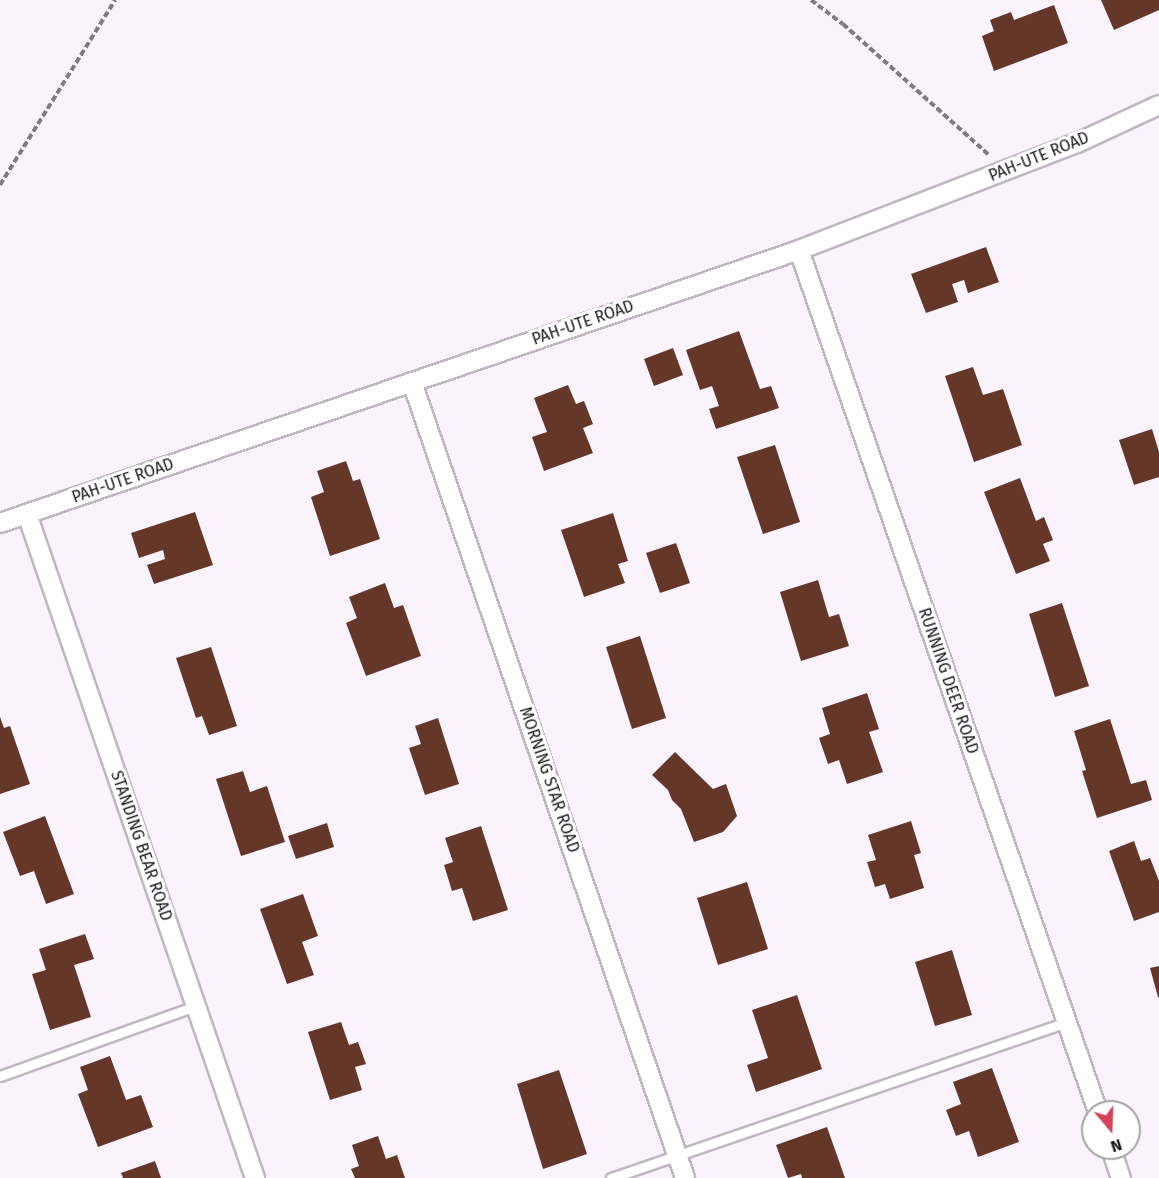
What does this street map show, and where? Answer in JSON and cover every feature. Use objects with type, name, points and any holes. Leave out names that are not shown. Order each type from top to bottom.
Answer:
[{"type":"street","name":"PAH-UTE ROAD","points":[[0,523],[799,250],[1077,142],[1159,105]]},
{"type":"street","name":"RUNNING DEER ROAD","points":[[799,250],[1094,1100]]},
{"type":"street","name":"MORNING STAR ROAD","points":[[412,382],[685,1178]]},
{"type":"street","name":"STANDING BEAR ROAD","points":[[27,514],[255,1178]]},
{"type":"street","points":[[1115,1160],[1121,1178]]},
{"type":"lane","points":[[0,1076],[196,1006]]},
{"type":"lane","points":[[611,1178],[1067,1022]]},
{"type":"path","points":[[0,185],[115,0]]},
{"type":"path","points":[[811,0],[843,24],[995,160]]},
{"type":"building","points":[[1101,0],[1159,0],[1159,10],[1114,30]]},
{"type":"building","points":[[1054,5],[1068,43],[994,71],[982,36],[994,31],[990,20],[1011,12],[1014,20]]},
{"type":"building","points":[[986,247],[999,282],[968,293],[964,280],[952,284],[958,302],[926,313],[911,274]]},
{"type":"building","points":[[739,331],[760,389],[771,386],[779,408],[716,429],[709,409],[719,406],[712,386],[700,390],[686,350]]},
{"type":"building","points":[[673,348],[683,375],[654,386],[644,359]]},
{"type":"building","points":[[973,367],[983,395],[1003,389],[1022,445],[974,462],[945,376]]},
{"type":"building","points":[[568,385],[576,404],[584,401],[593,424],[583,428],[593,453],[544,471],[532,437],[547,432],[534,398]]},
{"type":"building","points":[[1152,429],[1159,452],[1159,477],[1134,485],[1119,440]]},
{"type":"building","points":[[775,445],[800,522],[763,534],[737,457]]},
{"type":"building","points":[[346,461],[353,481],[360,479],[380,539],[330,556],[311,497],[324,492],[317,471]]},
{"type":"building","points":[[1020,478],[1036,521],[1044,517],[1053,540],[1043,544],[1050,561],[1016,574],[984,492]]},
{"type":"building","points":[[195,512],[213,565],[154,584],[147,565],[165,559],[163,550],[139,558],[131,533]]},
{"type":"building","points":[[613,513],[628,561],[618,564],[625,583],[584,597],[561,530]]},
{"type":"building","points":[[676,543],[690,583],[660,593],[646,553]]},
{"type":"building","points":[[818,580],[829,617],[839,614],[849,646],[801,661],[780,592]]},
{"type":"building","points":[[385,583],[394,608],[403,605],[421,656],[366,676],[346,623],[357,618],[349,597]]},
{"type":"building","points":[[1062,603],[1089,686],[1055,697],[1029,614]]},
{"type":"building","points":[[640,636],[666,718],[632,729],[606,647]]},
{"type":"building","points":[[211,647],[237,726],[209,735],[202,716],[196,718],[176,658]]},
{"type":"building","points":[[867,693],[879,729],[869,732],[883,772],[847,784],[839,760],[828,764],[819,738],[830,734],[822,708]]},
{"type":"building","points":[[0,717],[4,728],[10,726],[30,784],[0,794]]},
{"type":"building","points":[[438,718],[459,784],[425,795],[409,748],[421,744],[415,726]]},
{"type":"building","points":[[1110,719],[1131,784],[1146,780],[1152,800],[1097,818],[1082,771],[1086,770],[1074,731]]},
{"type":"building","points":[[675,752],[713,789],[726,784],[737,816],[723,832],[694,842],[681,809],[672,800],[668,790],[652,775]]},
{"type":"building","points":[[243,771],[250,792],[267,786],[285,842],[241,856],[216,779]]},
{"type":"building","points":[[45,816],[74,894],[46,904],[34,871],[20,876],[3,832]]},
{"type":"building","points":[[911,821],[921,853],[914,855],[924,888],[890,899],[885,884],[875,887],[867,862],[876,860],[868,835]]},
{"type":"building","points":[[327,823],[334,847],[296,859],[288,836]]},
{"type":"building","points":[[481,826],[508,910],[473,921],[462,888],[452,891],[444,865],[453,862],[445,838]]},
{"type":"building","points":[[1134,841],[1141,861],[1150,858],[1159,881],[1159,912],[1134,921],[1109,851]]},
{"type":"building","points":[[747,882],[768,949],[718,965],[697,898]]},
{"type":"building","points":[[303,894],[318,936],[302,942],[314,975],[287,984],[260,909]]},
{"type":"building","points":[[85,934],[94,959],[74,965],[91,1017],[50,1030],[32,974],[46,970],[39,949]]},
{"type":"building","points":[[952,950],[972,1015],[935,1026],[915,962]]},
{"type":"building","points":[[1159,966],[1159,997],[1158,997],[1150,968]]},
{"type":"building","points":[[797,995],[822,1069],[756,1092],[747,1065],[768,1058],[752,1010]]},
{"type":"building","points":[[341,1022],[349,1045],[358,1042],[366,1064],[355,1067],[362,1090],[330,1100],[308,1032]]},
{"type":"building","points":[[110,1056],[126,1100],[141,1095],[153,1127],[98,1147],[78,1094],[88,1090],[80,1067]]},
{"type":"building","points":[[992,1068],[1019,1142],[978,1157],[969,1131],[956,1136],[946,1110],[961,1104],[953,1082]]},
{"type":"building","points":[[559,1070],[587,1154],[543,1169],[517,1084]]},
{"type":"building","points":[[827,1127],[845,1178],[802,1178],[801,1174],[788,1178],[776,1145]]},
{"type":"building","points":[[378,1136],[386,1159],[397,1155],[405,1178],[355,1178],[351,1169],[359,1166],[352,1145]]},
{"type":"building","points":[[155,1161],[161,1178],[123,1178],[121,1173]]}]
